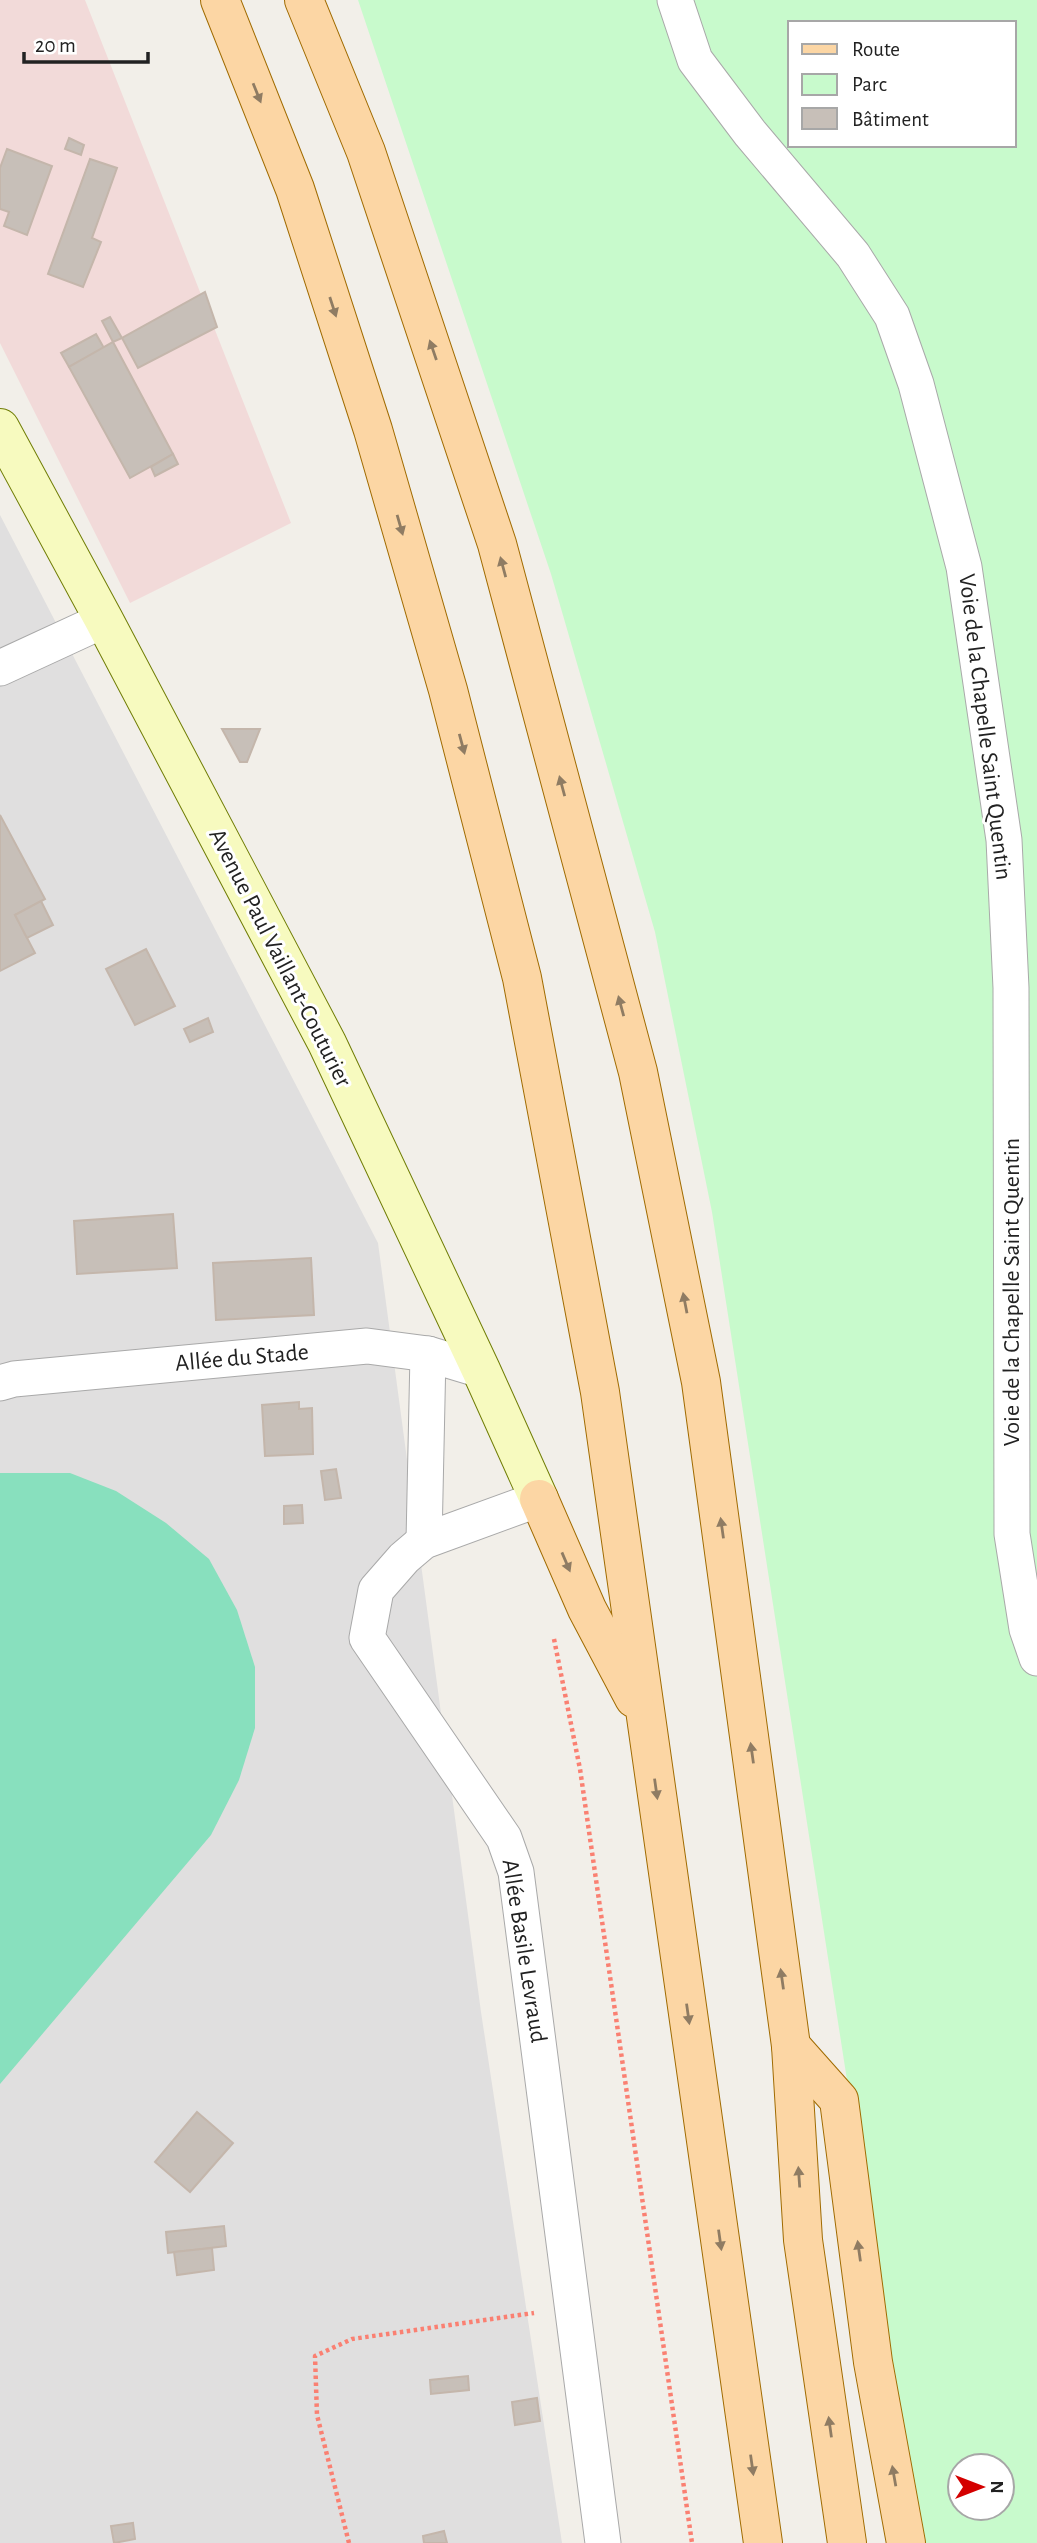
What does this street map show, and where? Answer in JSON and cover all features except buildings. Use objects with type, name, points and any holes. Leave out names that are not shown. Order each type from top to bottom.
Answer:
[{"type":"main road","points":[[304,0],[366,152],[497,544],[638,1072],[701,1382],[791,2046],[803,2240],[847,2543]]},
{"type":"main road","points":[[221,2],[295,189],[373,430],[448,690],[522,978],[600,1392],[763,2543]]},
{"type":"main road","points":[[539,1499],[586,1609],[646,1721]]},
{"type":"main road","points":[[791,2046],[839,2100],[873,2362],[906,2543]]},
{"type":"street","name":"Voie de la Chapelle Saint Quentin","points":[[675,0],[695,60],[750,133],[853,255],[892,316],[916,384],[964,567],[1004,840],[1011,988],[1012,1534],[1027,1629],[1037,1658]]},
{"type":"street","name":"Avenue Paul Vaillant-Couturier","points":[[0,428],[327,1043],[539,1499]]},
{"type":"street","points":[[0,668],[104,620]]},
{"type":"street","name":"Allée du Stade","points":[[0,1383],[14,1379],[367,1346],[428,1354],[481,1370]]},
{"type":"street","points":[[424,1541],[428,1354]]},
{"type":"street","name":"Allée Basile Levraud","points":[[539,1499],[424,1541],[404,1558],[376,1590],[368,1637],[504,1838],[516,1872],[603,2543]]},
{"type":"path","points":[[554,1636],[580,1769],[692,2543]]},
{"type":"path","points":[[349,2543],[317,2415],[315,2356],[352,2339],[573,2308]]},
{"type":"shaded area","points":[[0,0],[85,0],[291,523],[130,603],[0,343]]},
{"type":"shaded area","points":[[0,515],[378,1243],[481,2012],[562,2543],[0,2543]]},
{"type":"green space","points":[[358,0],[1037,0],[1037,2543],[919,2543],[712,1212],[655,932],[551,574]]},
{"type":"green space","points":[[0,1473],[70,1473],[116,1491],[166,1523],[209,1559],[237,1610],[255,1667],[255,1728],[239,1780],[211,1835],[0,2084]]}]
